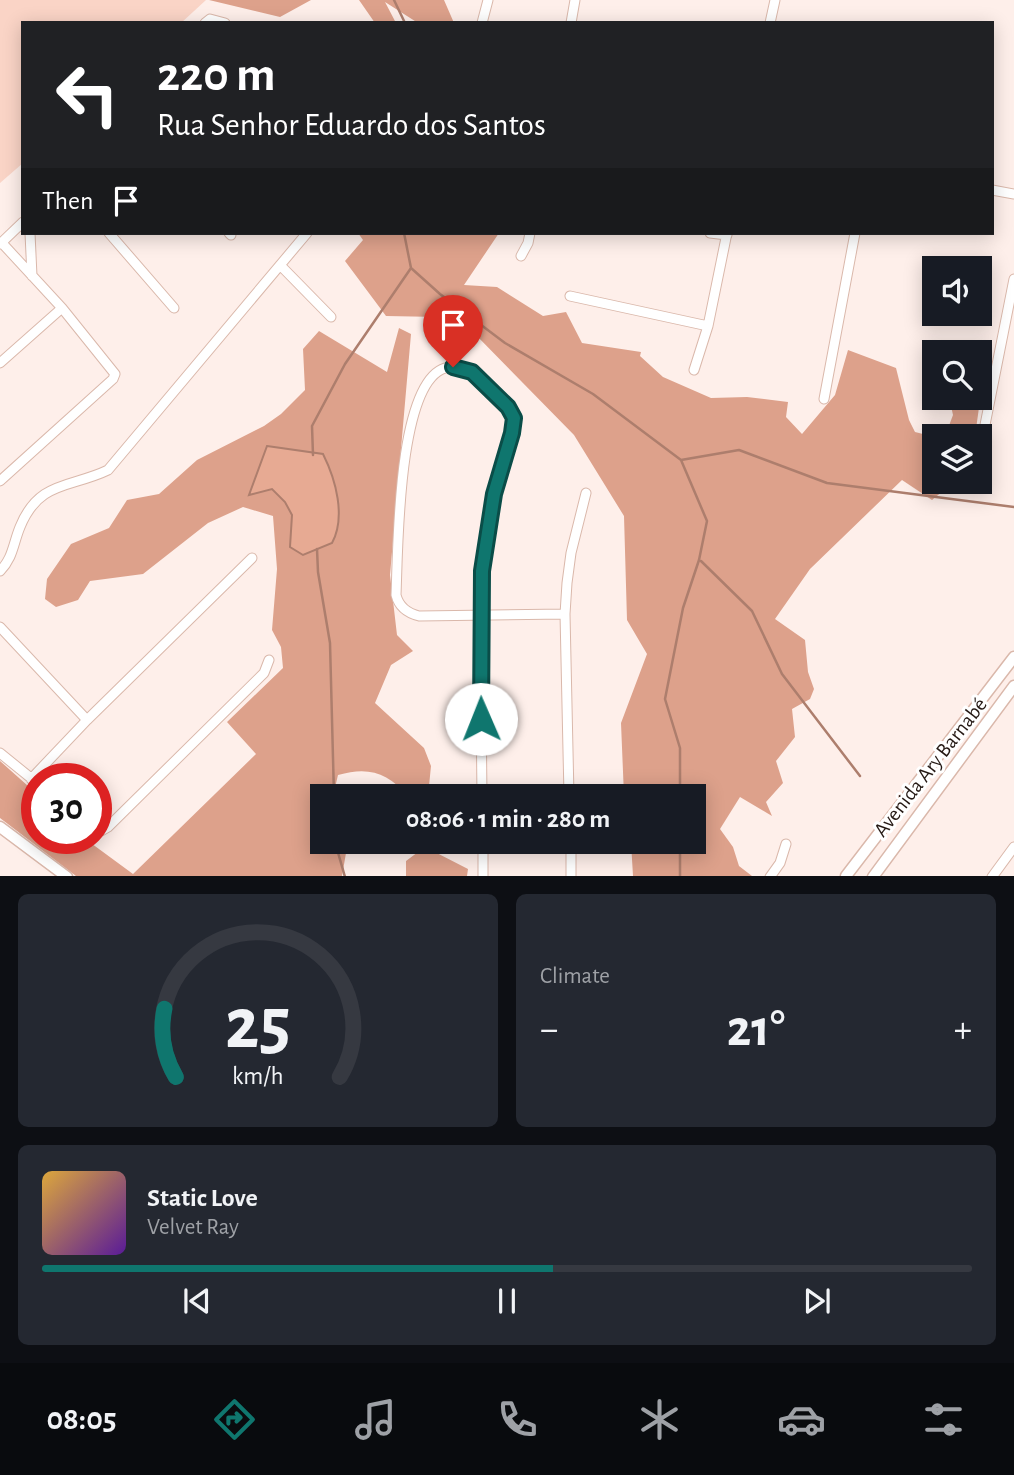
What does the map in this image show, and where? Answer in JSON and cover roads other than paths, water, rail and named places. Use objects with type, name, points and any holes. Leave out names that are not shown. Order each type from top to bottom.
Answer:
[{"type":"street","points":[[483,21],[488,0]]},
{"type":"street","points":[[570,21],[575,0]]},
{"type":"street","points":[[770,21],[775,0]]},
{"type":"street","points":[[994,190],[1014,194]]},
{"type":"street","points":[[0,481],[113,379],[115,373],[62,308],[1,243],[21,224]]},
{"type":"street","points":[[30,235],[32,276]]},
{"type":"street","points":[[111,235],[174,308]]},
{"type":"street","points":[[0,571],[9,561],[20,528],[35,503],[64,484],[95,477],[108,470],[305,235]]},
{"type":"street","points":[[521,256],[530,235]]},
{"type":"street","points":[[694,370],[708,326],[727,235]]},
{"type":"street","points":[[824,399],[855,235]]},
{"type":"street","points":[[280,265],[331,317]]},
{"type":"street","points":[[985,424],[1014,279]]},
{"type":"street","points":[[569,296],[708,326]]},
{"type":"street","points":[[0,363],[62,308]]},
{"type":"street","points":[[482,784],[480,617],[485,546],[494,494],[514,418],[508,407],[472,372],[453,367],[438,371],[428,381],[416,409],[402,479],[396,595],[402,608],[419,616],[480,617],[565,614]]},
{"type":"street","points":[[569,784],[565,614],[571,553],[586,493]]},
{"type":"street","points":[[50,763],[87,720],[252,558]]},
{"type":"street","points":[[0,626],[87,720]]},
{"type":"street","name":"Avenida Ary Barnabé","points":[[846,876],[1014,657]]},
{"type":"street","points":[[112,822],[264,673],[269,660]]},
{"type":"street","name":"Avenida Ary Barnabé","points":[[874,876],[1014,686]]},
{"type":"street","points":[[0,753],[21,770]]},
{"type":"street","points":[[0,827],[66,876]]},
{"type":"street","points":[[771,876],[780,863],[786,844]]},
{"type":"street","points":[[993,876],[1014,847]]},
{"type":"street","points":[[483,854],[483,876]]},
{"type":"street","points":[[570,854],[571,876]]},
{"type":"waterway","points":[[394,0],[404,21]]},
{"type":"waterway","points":[[313,455],[312,426],[345,364],[411,268],[404,235]]},
{"type":"waterway","points":[[411,268],[440,294],[505,343],[593,394],[681,460],[707,521],[699,560],[683,608],[665,699],[680,748],[680,784]]},
{"type":"waterway","points":[[681,460],[739,450],[827,483],[1014,507]]},
{"type":"waterway","points":[[317,549],[318,572],[330,643],[334,784]]},
{"type":"waterway","points":[[701,561],[752,611],[782,674],[860,776]]},
{"type":"waterway","points":[[338,854],[345,876]]},
{"type":"waterway","points":[[680,854],[680,876]]}]
